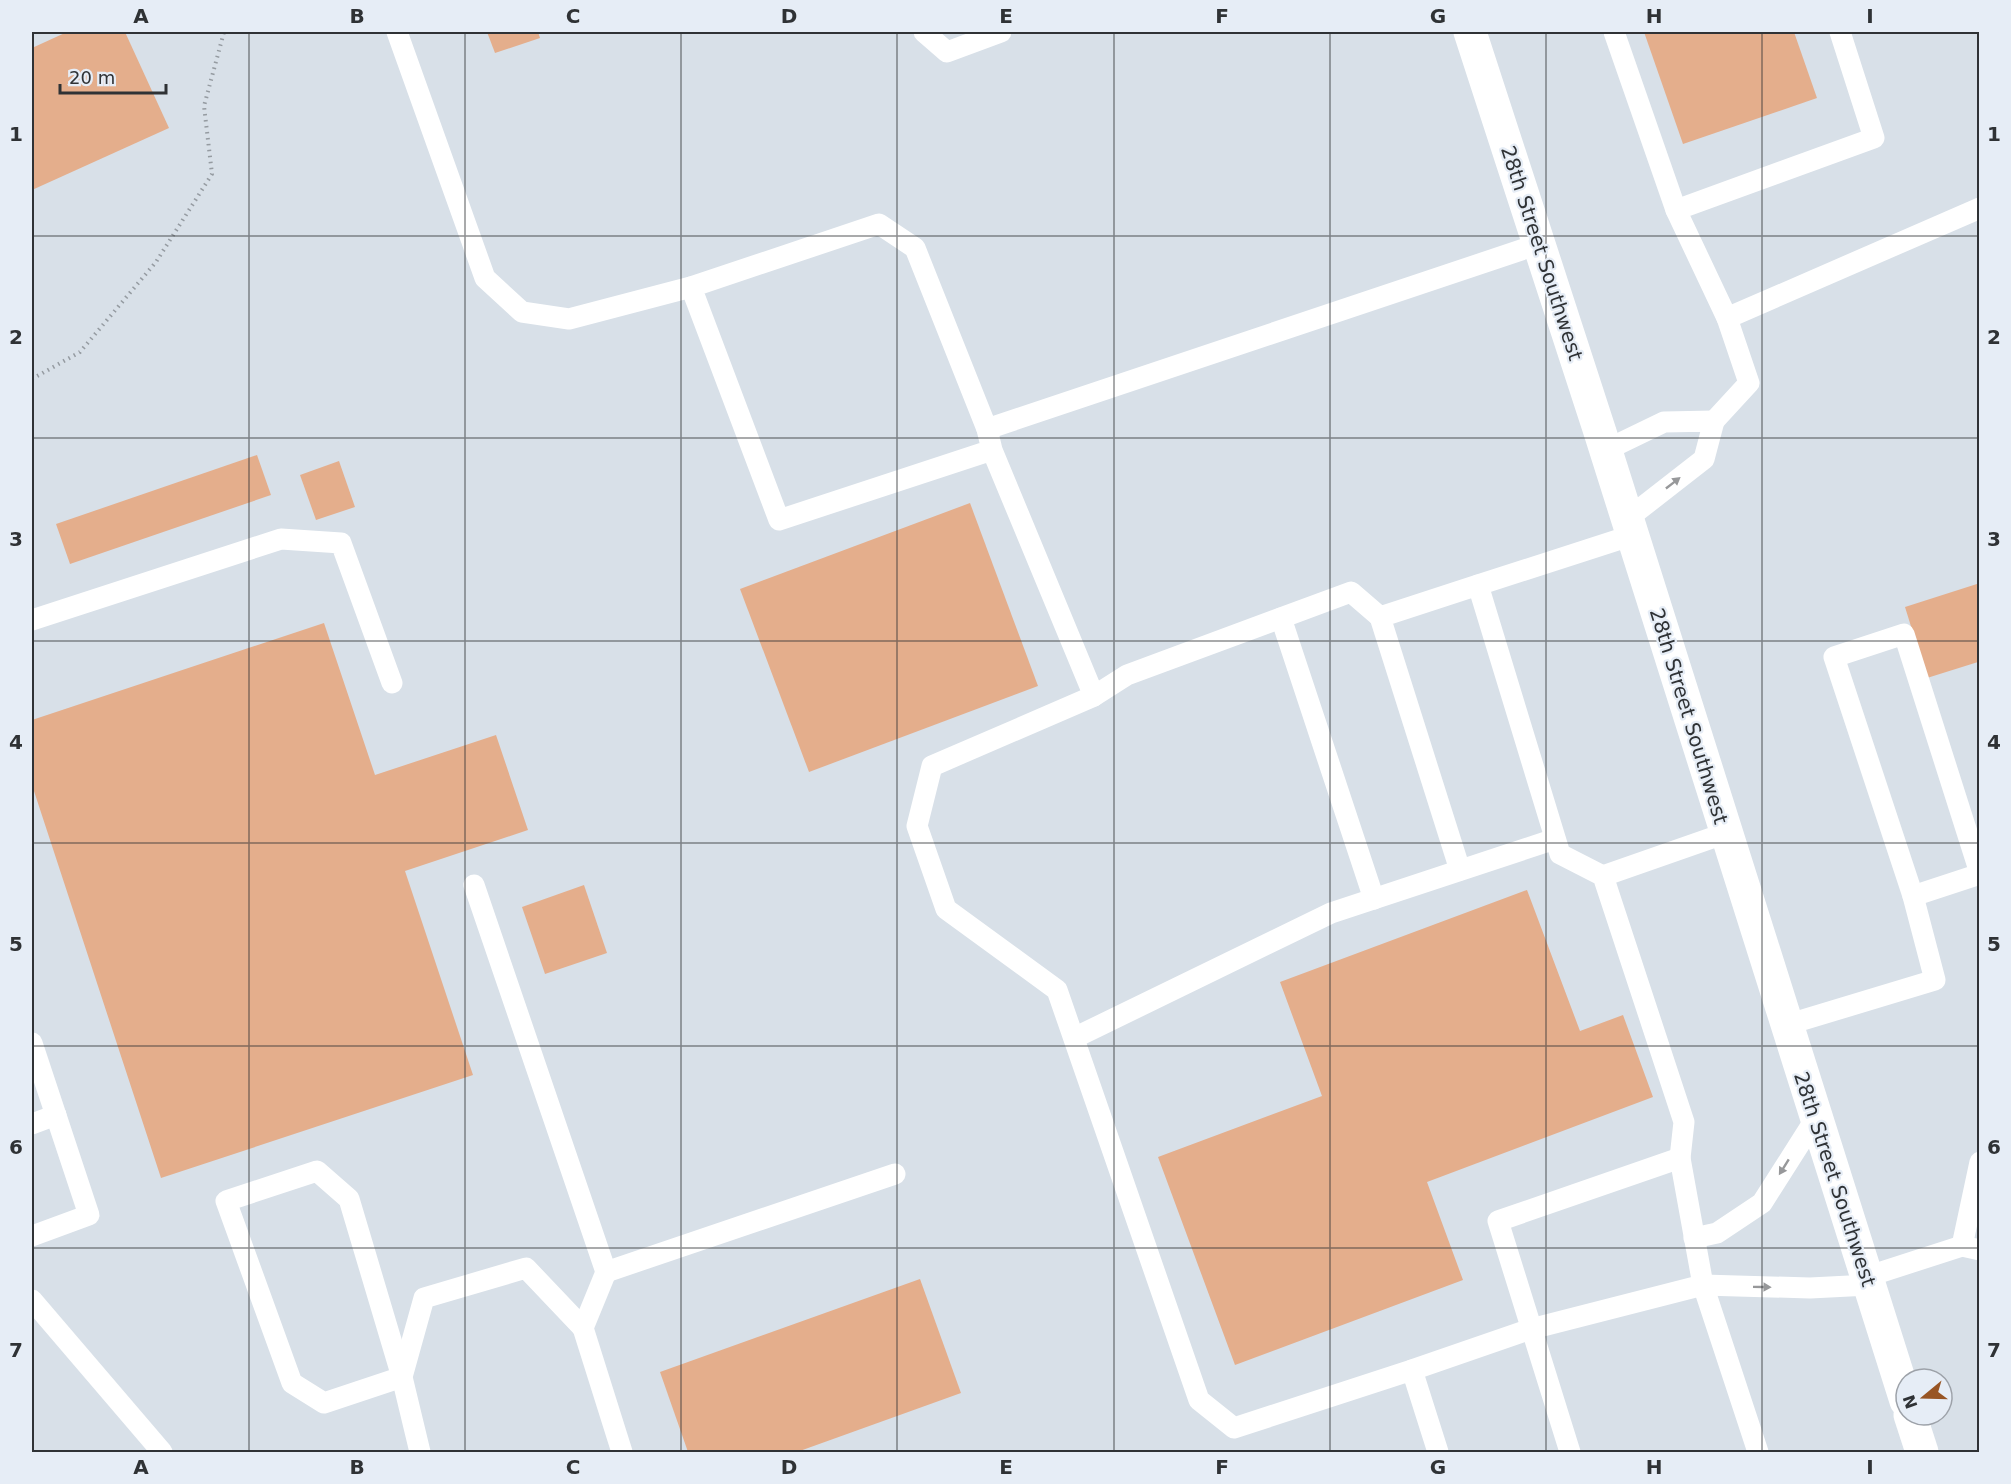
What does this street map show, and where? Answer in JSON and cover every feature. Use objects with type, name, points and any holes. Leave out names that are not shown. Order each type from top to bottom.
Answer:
[{"type":"main road","name":"28th Street Southwest","points":[[1470,32],[1630,527],[1895,1367]]},
{"type":"main road","points":[[1914,1427],[1922,1452]]},
{"type":"lane","points":[[397,32],[485,278],[522,312],[569,319],[691,287],[879,224],[915,248],[987,429],[992,450],[1094,696]]},
{"type":"lane","points":[[924,32],[946,52],[1001,32]]},
{"type":"lane","points":[[1380,617],[1478,585],[1630,527],[1704,459],[1714,421],[1749,383],[1727,318],[1676,210],[1614,32]]},
{"type":"lane","points":[[1676,210],[1874,138],[1840,32]]},
{"type":"lane","points":[[1727,318],[1980,208]]},
{"type":"lane","points":[[987,429],[1539,244]]},
{"type":"lane","points":[[691,287],[779,520],[992,450]]},
{"type":"lane","points":[[1604,451],[1664,422],[1714,421]]},
{"type":"lane","points":[[32,620],[281,539],[341,543],[392,682]]},
{"type":"lane","points":[[1478,585],[1560,854],[1603,876],[1684,1122],[1680,1158],[1703,1285],[1758,1452]]},
{"type":"lane","points":[[1460,870],[1380,617],[1351,592],[1127,675],[1094,696],[932,766],[918,826],[946,909],[1057,990],[1121,1182],[1199,1400],[1234,1428],[1532,1329],[1703,1285],[1810,1288],[1868,1281],[1971,1248],[1980,1162]]},
{"type":"lane","points":[[1281,618],[1374,899]]},
{"type":"lane","points":[[1786,1025],[1935,980],[1913,896],[1834,657],[1904,634],[1980,873],[1913,896]]},
{"type":"lane","points":[[1603,876],[1726,833]]},
{"type":"lane","points":[[1074,1038],[1331,913],[1555,839]]},
{"type":"lane","points":[[474,885],[606,1272],[582,1328]]},
{"type":"lane","points":[[32,1043],[89,1215],[32,1236]]},
{"type":"lane","points":[[32,1124],[56,1115]]},
{"type":"lane","points":[[1694,1238],[1717,1233],[1762,1203],[1816,1118]]},
{"type":"lane","points":[[1570,1452],[1498,1221],[1680,1158]]},
{"type":"lane","points":[[402,1377],[324,1403],[292,1383],[226,1201],[317,1171],[349,1199],[402,1377],[420,1452]]},
{"type":"lane","points":[[606,1272],[895,1174]]},
{"type":"lane","points":[[402,1377],[424,1298],[526,1268],[582,1328],[622,1452]]},
{"type":"lane","points":[[32,1300],[162,1452]]},
{"type":"lane","points":[[1412,1370],[1438,1452]]},
{"type":"path","points":[[32,379],[80,352],[156,262],[212,174],[204,106],[224,32]]},
{"type":"building","points":[[67,32],[125,32],[169,128],[32,190],[32,48]]},
{"type":"building","points":[[487,32],[538,32],[540,38],[495,53]]},
{"type":"building","points":[[1644,32],[1794,32],[1817,98],[1683,144]]},
{"type":"building","points":[[257,455],[271,495],[70,564],[56,524]]},
{"type":"building","points":[[339,461],[355,507],[316,520],[300,475]]},
{"type":"building","points":[[970,503],[1038,686],[809,772],[740,589]]},
{"type":"building","points":[[1980,583],[1980,666],[1978,662],[1927,678],[1905,607]]},
{"type":"building","points":[[324,623],[375,775],[496,735],[528,830],[405,871],[473,1075],[161,1178],[32,785],[32,720]]},
{"type":"building","points":[[584,885],[607,953],[545,974],[522,907]]},
{"type":"building","points":[[1527,890],[1580,1031],[1623,1015],[1653,1097],[1427,1182],[1463,1280],[1235,1365],[1158,1157],[1322,1096],[1280,982]]},
{"type":"building","points":[[920,1279],[961,1393],[797,1452],[688,1452],[660,1372]]}]
